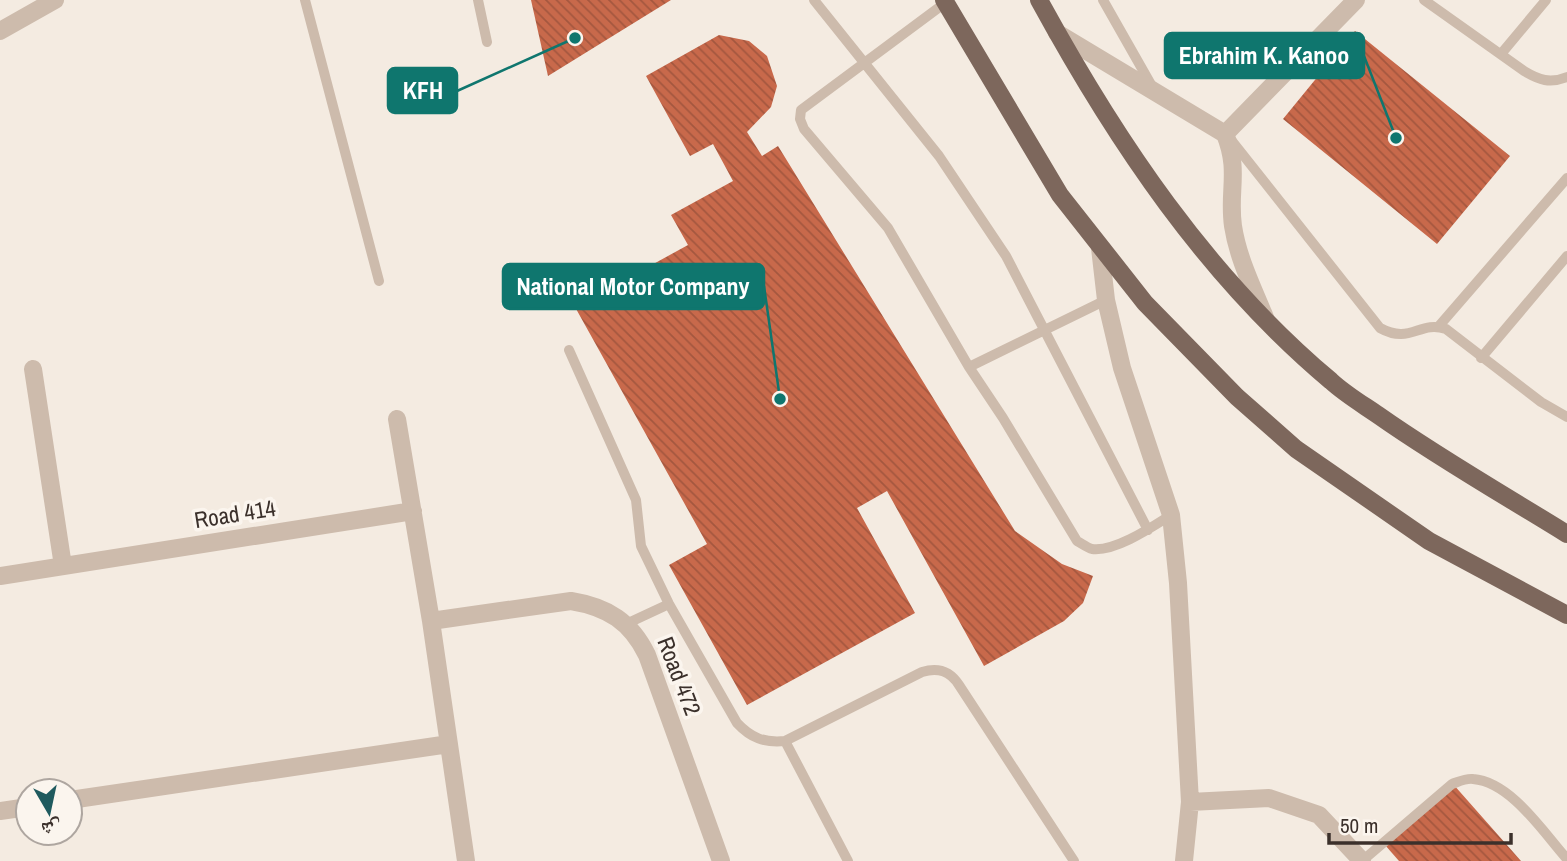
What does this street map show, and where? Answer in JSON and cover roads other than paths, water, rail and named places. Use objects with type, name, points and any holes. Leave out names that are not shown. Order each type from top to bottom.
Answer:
[{"type":"main road","points":[[1039,0],[1104,114],[1164,201],[1269,327],[1333,383],[1394,426],[1567,534]]},
{"type":"main road","points":[[944,1],[1060,195],[1145,303],[1237,397],[1296,449],[1429,541],[1567,615]]},
{"type":"street","points":[[0,31],[55,0]]},
{"type":"street","points":[[1225,134],[1356,0]]},
{"type":"street","points":[[1057,33],[1225,134],[1233,157],[1233,224],[1237,244],[1269,327]]},
{"type":"street","points":[[1100,248],[1106,300],[1122,368],[1171,515],[1178,583],[1190,802],[1184,861]]},
{"type":"street","points":[[33,369],[64,566]]},
{"type":"street","points":[[397,419],[431,621],[466,861]]},
{"type":"street","name":"Road 414","points":[[0,576],[413,511]]},
{"type":"street","name":"Road 472","points":[[431,621],[571,601],[592,604],[610,612],[626,624],[639,638],[647,655],[721,861]]},
{"type":"street","points":[[84,798],[449,744]]},
{"type":"street","points":[[1190,802],[1269,798],[1319,815],[1362,861]]},
{"type":"lane","points":[[305,0],[379,281]]},
{"type":"lane","points":[[478,0],[487,42]]},
{"type":"lane","points":[[814,0],[939,156],[1006,256],[1148,530]]},
{"type":"lane","points":[[1103,0],[1155,91]]},
{"type":"lane","points":[[1424,0],[1541,80],[1556,81],[1567,78]]},
{"type":"lane","points":[[1501,54],[1546,0]]},
{"type":"lane","points":[[944,1],[801,110],[800,119],[804,129],[888,228],[969,367],[1077,541],[1092,549],[1114,545],[1148,530],[1171,515]]},
{"type":"lane","points":[[1225,134],[1380,328],[1399,335],[1429,327],[1453,332],[1481,358],[1541,402],[1567,417]]},
{"type":"lane","points":[[1439,327],[1567,178]]},
{"type":"lane","points":[[1481,358],[1567,256]]},
{"type":"lane","points":[[969,367],[1106,300]]},
{"type":"lane","points":[[569,350],[636,500],[641,546],[669,604],[737,723],[746,733],[771,743],[785,741],[922,672],[930,669],[947,672],[959,685],[1074,861]]},
{"type":"lane","points":[[626,624],[669,604]]},
{"type":"lane","points":[[785,741],[848,861]]},
{"type":"lane","points":[[1362,861],[1452,784],[1470,778],[1489,782],[1506,791],[1567,859]]},
{"type":"place","name":"KFH","points":[[575,38]]},
{"type":"place","name":"Ebrahim K. Kanoo","points":[[1396,138]]},
{"type":"place","name":"National Motor Company","points":[[780,399]]}]
